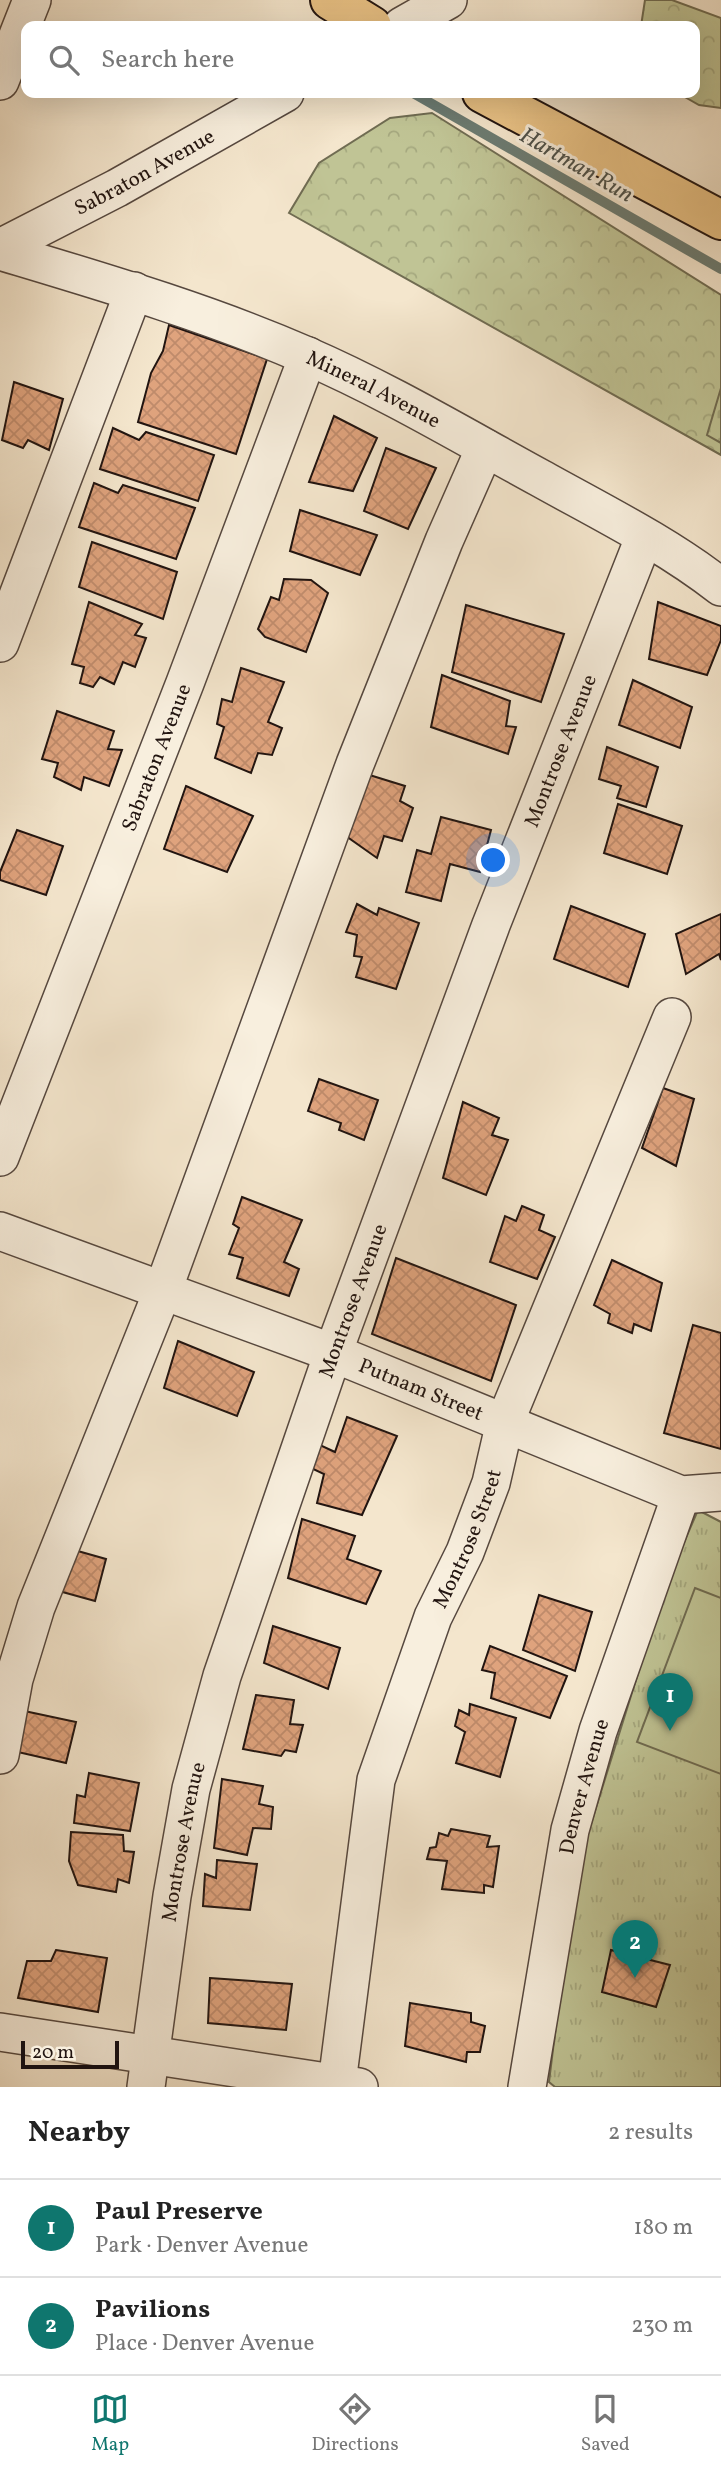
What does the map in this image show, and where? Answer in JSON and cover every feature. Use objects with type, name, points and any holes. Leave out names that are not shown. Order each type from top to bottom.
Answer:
[{"type":"main road","points":[[330,0],[364,21]]},
{"type":"main road","points":[[491,98],[721,220]]},
{"type":"street","points":[[24,21],[32,0]]},
{"type":"street","points":[[411,21],[448,0]]},
{"type":"street","points":[[0,81],[21,28]]},
{"type":"street","name":"Sabraton Avenue","points":[[0,250],[117,188],[276,98]]},
{"type":"street","name":"Mineral Avenue","points":[[0,250],[229,323],[363,382],[694,566],[721,587]]},
{"type":"street","points":[[0,643],[134,291]]},
{"type":"street","name":"Sabraton Avenue","points":[[0,1157],[190,670],[307,356]]},
{"type":"street","points":[[0,1755],[14,1679],[36,1607],[163,1290],[355,764],[444,541],[485,448]]},
{"type":"street","name":"Montrose Avenue","points":[[149,2071],[172,1896],[191,1789],[222,1676],[333,1353],[491,925],[644,538]]},
{"type":"street","name":"Montrose Street","points":[[348,2085],[376,1780],[433,1617],[465,1552],[491,1483],[505,1422],[672,1017]]},
{"type":"street","name":"Putnam Street","points":[[0,1231],[333,1353],[681,1494]]},
{"type":"street","points":[[681,1494],[721,1492]]},
{"type":"street","name":"Denver Avenue","points":[[527,2087],[570,1830],[598,1731],[681,1494]]},
{"type":"street","points":[[0,2032],[149,2071],[348,2085]]},
{"type":"green space","points":[[645,0],[672,0],[721,18],[721,108],[699,105],[687,98],[700,98],[700,21],[642,21]]},
{"type":"green space","points":[[432,113],[721,295],[721,455],[289,213],[319,163],[390,118]]},
{"type":"green space","points":[[721,388],[721,443],[707,435]]},
{"type":"green space","points":[[698,1510],[721,1522],[721,2087],[555,2087],[549,2082],[574,1878],[666,1584]]},
{"type":"green space","points":[[695,1588],[721,1598],[721,1774],[637,1742]]},
{"type":"building","points":[[169,325],[267,359],[236,454],[138,422],[151,373],[163,351]]},
{"type":"building","points":[[14,382],[63,399],[49,450],[28,440],[23,448],[2,440]]},
{"type":"building","points":[[334,416],[377,438],[353,491],[309,482]]},
{"type":"building","points":[[113,428],[139,440],[146,432],[214,455],[198,501],[100,469]]},
{"type":"building","points":[[386,448],[436,468],[408,529],[364,511]]},
{"type":"building","points":[[94,483],[118,493],[123,485],[195,508],[176,559],[79,527]]},
{"type":"building","points":[[300,510],[377,535],[360,575],[290,551]]},
{"type":"building","points":[[92,542],[177,572],[163,619],[79,587]]},
{"type":"building","points":[[284,579],[311,580],[328,593],[306,652],[265,637],[258,629],[271,597],[279,600]]},
{"type":"building","points":[[89,602],[142,624],[135,635],[146,638],[135,667],[123,662],[114,684],[100,677],[93,687],[80,683],[84,667],[72,664]]},
{"type":"building","points":[[658,602],[721,626],[721,640],[707,675],[649,659]]},
{"type":"building","points":[[466,605],[564,634],[541,702],[452,672]]},
{"type":"building","points":[[241,668],[284,682],[268,722],[282,728],[272,755],[258,753],[251,773],[215,758],[224,727],[217,724],[222,699],[232,702]]},
{"type":"building","points":[[442,675],[510,701],[506,726],[516,727],[508,754],[431,727]]},
{"type":"building","points":[[633,680],[692,707],[680,748],[619,725]]},
{"type":"building","points":[[57,711],[114,731],[108,749],[122,750],[109,786],[84,777],[81,790],[54,777],[58,763],[42,759]]},
{"type":"building","points":[[607,747],[658,767],[646,807],[617,798],[621,786],[599,779]]},
{"type":"building","points":[[363,773],[405,786],[400,801],[413,808],[402,841],[384,836],[377,858],[346,836]]},
{"type":"building","points":[[186,786],[253,816],[227,872],[164,849]]},
{"type":"building","points":[[618,804],[682,826],[667,874],[604,853]]},
{"type":"building","points":[[441,817],[491,830],[480,872],[450,864],[441,901],[406,892],[417,850],[431,854]]},
{"type":"building","points":[[17,830],[63,846],[46,895],[0,880],[0,872]]},
{"type":"building","points":[[357,904],[377,915],[379,908],[419,923],[396,989],[356,977],[362,957],[354,956],[357,935],[346,932]]},
{"type":"building","points":[[571,906],[645,934],[628,987],[554,959]]},
{"type":"building","points":[[721,914],[721,960],[719,954],[686,974],[676,934]]},
{"type":"building","points":[[319,1079],[378,1100],[364,1140],[339,1130],[341,1123],[308,1111]]},
{"type":"building","points":[[663,1088],[694,1099],[676,1166],[642,1148]]},
{"type":"building","points":[[463,1102],[499,1118],[492,1135],[508,1140],[486,1195],[443,1178]]},
{"type":"building","points":[[242,1197],[302,1220],[284,1262],[299,1269],[289,1296],[237,1278],[243,1258],[229,1254],[239,1228],[233,1224]]},
{"type":"building","points":[[522,1206],[544,1215],[539,1230],[555,1237],[537,1279],[490,1262],[505,1216],[516,1221]]},
{"type":"building","points":[[396,1258],[516,1305],[491,1381],[372,1334]]},
{"type":"building","points":[[612,1260],[662,1283],[651,1331],[634,1324],[632,1333],[608,1323],[610,1314],[594,1305]]},
{"type":"building","points":[[693,1325],[721,1333],[721,1449],[664,1433]]},
{"type":"building","points":[[178,1341],[254,1372],[237,1416],[164,1388]]},
{"type":"building","points":[[347,1417],[397,1436],[362,1515],[317,1503],[324,1474],[311,1468],[320,1445],[335,1452]]},
{"type":"building","points":[[302,1519],[355,1536],[347,1559],[381,1571],[366,1604],[288,1578]]},
{"type":"building","points":[[60,1546],[106,1559],[95,1601],[48,1588]]},
{"type":"building","points":[[539,1595],[592,1612],[575,1671],[523,1650]]},
{"type":"building","points":[[273,1626],[340,1648],[328,1689],[264,1663]]},
{"type":"building","points":[[490,1646],[567,1676],[550,1718],[491,1698],[495,1673],[482,1670]]},
{"type":"building","points":[[256,1695],[294,1700],[290,1724],[303,1725],[296,1752],[285,1750],[281,1756],[243,1749]]},
{"type":"building","points":[[470,1704],[516,1718],[500,1777],[456,1763],[465,1732],[455,1726],[459,1710],[469,1715]]},
{"type":"building","points":[[15,1709],[76,1722],[66,1763],[9,1750]]},
{"type":"building","points":[[89,1773],[139,1783],[130,1831],[74,1823],[77,1795],[85,1797]]},
{"type":"building","points":[[222,1779],[263,1786],[259,1804],[273,1807],[271,1829],[253,1828],[247,1855],[214,1848]]},
{"type":"building","points":[[451,1829],[490,1836],[487,1847],[499,1846],[493,1887],[484,1885],[484,1893],[442,1889],[447,1861],[427,1859],[430,1848],[436,1847],[439,1833],[448,1836]]},
{"type":"building","points":[[71,1832],[123,1835],[124,1851],[134,1852],[129,1883],[118,1879],[116,1892],[78,1885],[69,1861]]},
{"type":"building","points":[[217,1860],[257,1864],[250,1910],[203,1906],[205,1874],[216,1878]]},
{"type":"building","points":[[56,1950],[107,1958],[98,2012],[18,1998],[27,1961],[51,1961]]},
{"type":"building","points":[[611,1950],[670,1965],[656,2007],[602,1992]]},
{"type":"building","points":[[210,1978],[292,1984],[286,2030],[208,2023]]},
{"type":"building","points":[[410,2003],[471,2013],[471,2022],[485,2026],[480,2052],[467,2052],[466,2062],[405,2046]]},
{"type":"waterway","name":"Hartman Run","points":[[422,98],[721,269]]},
{"type":"place","name":"Paul Preserve","points":[[670,1731]]},
{"type":"place","name":"Pavilions","points":[[635,1978]]}]
